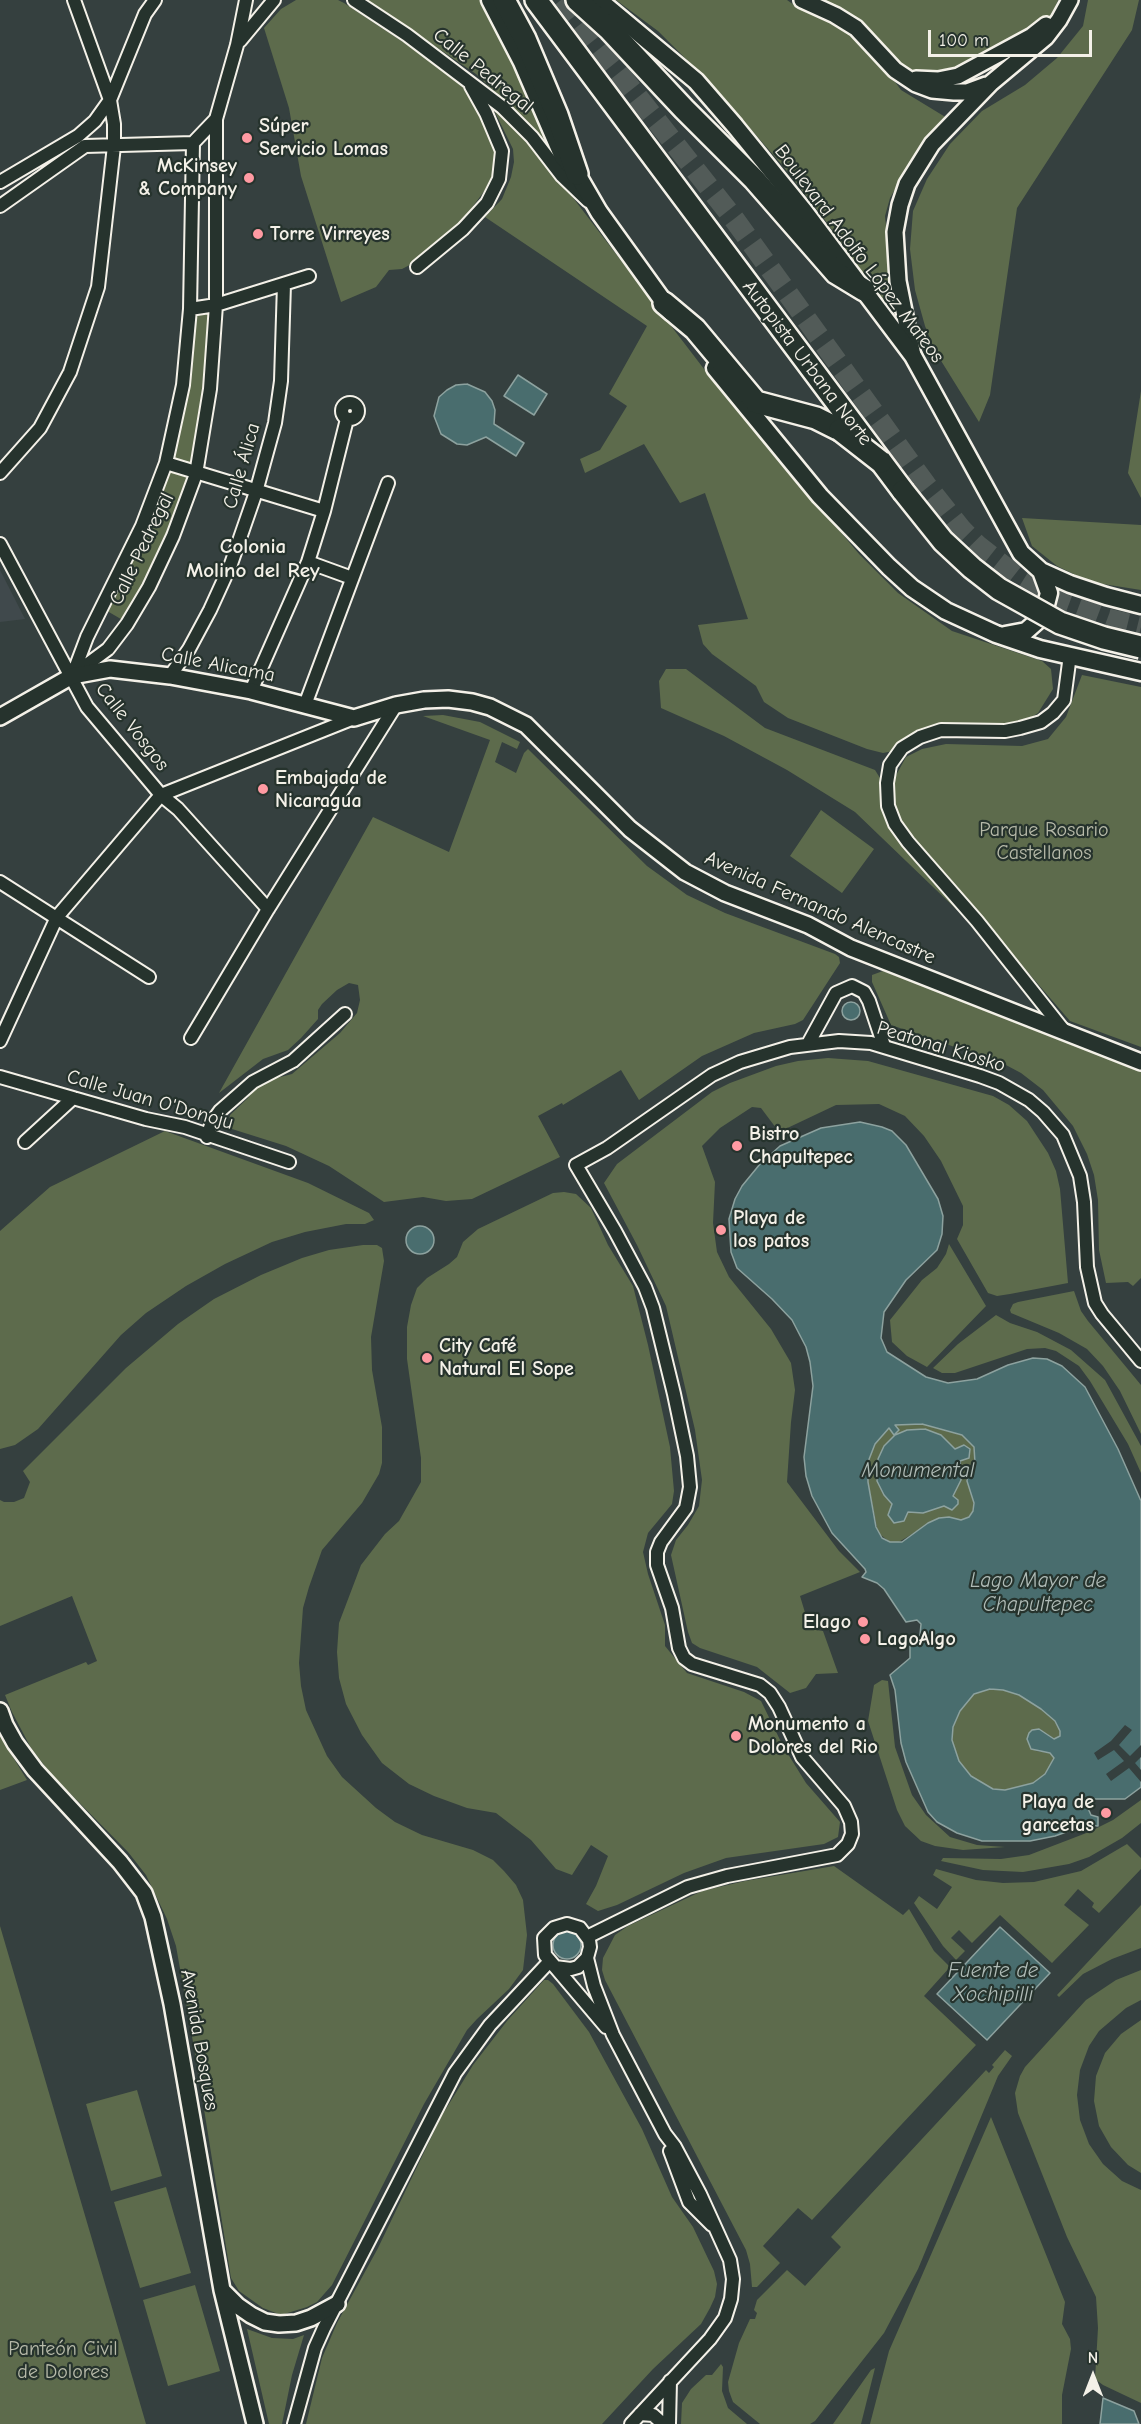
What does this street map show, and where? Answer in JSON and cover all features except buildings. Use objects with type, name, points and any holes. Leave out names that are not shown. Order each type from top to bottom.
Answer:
[{"type":"highway","points":[[504,0],[525,39],[553,106],[577,174]]},
{"type":"highway","name":"Autopista Urbana Norte","points":[[536,0],[881,462],[943,541],[999,589],[1060,623],[1135,649]]},
{"type":"highway","name":"Autopista Urbana Norte","points":[[553,0],[950,529],[985,562],[1035,596],[1081,618],[1141,634]]},
{"type":"highway","points":[[577,0],[625,45],[684,109],[754,179],[836,273],[864,291]]},
{"type":"highway","points":[[587,0],[675,91],[684,109]]},
{"type":"highway","points":[[625,45],[648,62]]},
{"type":"highway","points":[[664,303],[695,329],[756,402],[828,423],[881,462]]},
{"type":"main road","points":[[490,0],[522,62],[562,157],[577,174],[599,212],[664,303],[722,378],[836,513],[912,588],[946,611],[996,634],[1040,649],[1141,672]]},
{"type":"main road","name":"Boulevard Adolfo López Mateos","points":[[599,0],[696,81],[735,126],[864,291],[913,356],[1021,553],[1041,571],[1106,596],[1141,605]]},
{"type":"main road","points":[[756,402],[816,475],[836,513]]},
{"type":"main road","points":[[996,634],[1019,634],[1032,627],[1043,616],[1049,593],[1041,571]]},
{"type":"street","points":[[0,473],[40,428],[70,372],[98,287],[114,146],[110,100],[74,0]]},
{"type":"street","points":[[0,206],[81,141],[110,100],[145,14],[155,0]]},
{"type":"street","name":"Calle Pedregal","points":[[72,676],[108,649],[127,624],[149,587],[173,536],[196,474],[210,389],[216,305],[216,119],[237,45],[246,0]]},
{"type":"street","name":"Calle Pedregal","points":[[237,45],[274,0]]},
{"type":"street","name":"Calle Pedregal","points":[[354,0],[502,107],[532,137],[562,176],[599,212]]},
{"type":"street","points":[[802,0],[835,15],[856,28],[901,75],[923,87],[943,92],[967,92],[992,83]]},
{"type":"street","points":[[901,75],[927,80],[958,76],[1032,36],[1067,5]]},
{"type":"street","points":[[913,356],[896,266],[895,232],[907,183],[932,144],[992,83],[1046,37],[1067,5]]},
{"type":"street","points":[[417,267],[463,229],[487,203],[499,179],[502,151],[486,113],[467,80]]},
{"type":"street","points":[[0,182],[81,141],[114,146],[193,143],[216,119]]},
{"type":"street","name":"Calle Pedregal","points":[[72,676],[87,637],[142,526],[166,464],[183,385],[190,309],[193,143]]},
{"type":"street","points":[[190,309],[216,305],[309,276]]},
{"type":"street","name":"Calle Álica","points":[[170,676],[189,649],[210,610],[231,564],[256,492],[275,423],[281,381],[284,284]]},
{"type":"street","points":[[251,691],[308,562],[324,511],[347,419]]},
{"type":"street","points":[[166,464],[324,511]]},
{"type":"street","points":[[305,705],[388,483]]},
{"type":"street","name":"Calle Vosgos","points":[[0,544],[87,707],[161,795],[178,809],[268,909]]},
{"type":"street","points":[[308,562],[352,578]]},
{"type":"street","points":[[1067,1034],[977,921],[895,824],[888,806],[887,783],[890,765],[902,748],[920,737],[941,729],[1005,731],[1041,722],[1064,700],[1070,655]]},
{"type":"street","name":"Calle Alicama","points":[[0,717],[72,676],[110,669],[170,676],[251,691],[354,718]]},
{"type":"street","name":"Avenida Fernando Alencastre","points":[[0,1041],[57,917],[161,795],[354,718],[396,705],[424,700],[456,700],[490,706],[526,725],[630,828],[685,872],[725,893],[808,925],[851,948],[1141,1062]]},
{"type":"street","points":[[191,1038],[268,909],[396,705]]},
{"type":"street","points":[[0,882],[149,977]]},
{"type":"street","points":[[808,1044],[836,993],[852,986],[864,993],[869,1001],[884,1046]]},
{"type":"street","points":[[207,1137],[212,1122],[220,1111],[253,1082],[293,1061],[345,1014]]},
{"type":"street","name":"Peatonal Kiosko","points":[[587,1937],[688,1887],[727,1876],[837,1855],[843,1851],[852,1834],[851,1822],[844,1806],[802,1757],[770,1693],[760,1685],[692,1664],[684,1658],[679,1648],[672,1608],[657,1565],[657,1551],[686,1508],[690,1487],[687,1456],[674,1394],[653,1308],[645,1287],[576,1165],[607,1148],[712,1075],[763,1053],[808,1044],[839,1041],[884,1046],[999,1083],[1029,1100],[1053,1122],[1063,1135],[1080,1176],[1084,1202],[1087,1267],[1095,1303],[1141,1361]]},
{"type":"street","name":"Calle Juan O'Donoju","points":[[0,1077],[185,1128],[289,1162]]},
{"type":"street","points":[[25,1142],[73,1098]]},
{"type":"street","name":"Avenida Bosques","points":[[0,1711],[15,1743],[35,1770],[120,1862],[144,1893],[147,1901],[160,1944],[172,2004],[222,2290],[255,2424]]},
{"type":"street","points":[[613,2036],[552,1965],[543,1947],[544,1938],[554,1928],[567,1924],[574,1925],[580,1928],[587,1937],[590,1947],[587,1958],[592,1980],[613,2036],[665,2134],[688,2202],[717,2230],[730,2260],[733,2279],[731,2300],[725,2318],[710,2339],[631,2424]]},
{"type":"street","points":[[552,1965],[571,1969],[578,1967],[587,1958]]},
{"type":"street","points":[[294,2424],[315,2348],[455,2073],[490,2025],[552,1965]]},
{"type":"street","points":[[222,2290],[238,2306],[251,2314],[266,2322],[279,2324],[296,2323],[311,2318],[337,2304]]},
{"type":"street","points":[[669,2424],[670,2381]]},
{"type":"street","points":[[640,2414],[653,2415],[663,2424]]},
{"type":"shaded area","points":[[0,570],[25,619],[0,622]]},
{"type":"green space","points":[[296,0],[338,0],[456,77],[474,103],[496,147],[497,163],[491,182],[456,229],[427,256],[402,269],[389,270],[376,287],[341,302],[301,176],[289,108],[264,28],[281,9]]},
{"type":"green space","points":[[367,0],[481,0],[501,34],[553,150],[550,152],[518,114],[476,74]]},
{"type":"green space","points":[[616,0],[787,0],[849,32],[871,49],[901,90],[947,118],[923,141],[890,198],[885,216],[893,298],[883,302],[825,220],[783,166],[712,85],[658,31]]},
{"type":"green space","points":[[815,0],[1058,0],[1051,17],[1014,48],[942,77],[916,74],[899,62],[880,40],[859,22]]},
{"type":"green space","points":[[1088,0],[1139,0],[1132,30],[1017,208],[990,395],[979,422],[935,351],[925,326],[915,290],[910,249],[913,211],[927,179],[950,144],[982,111],[1025,85],[1057,58],[1083,26]]},
{"type":"green space","points":[[491,104],[525,135],[704,369],[859,554],[898,593],[952,631],[1042,661],[1051,669],[1053,689],[1038,713],[1027,720],[1003,725],[960,725],[919,732],[903,740],[893,751],[883,753],[788,718],[764,702],[756,686],[712,654],[703,644],[698,625],[748,619],[705,493],[680,503],[644,444],[585,473],[580,459],[600,450],[627,406],[609,394],[647,326],[485,217],[502,199],[514,162],[513,149]]},
{"type":"green space","points":[[215,306],[208,390],[188,494],[126,622],[102,608],[169,456],[191,310]]},
{"type":"green space","points":[[1141,391],[1141,498],[1128,473]]},
{"type":"green space","points":[[1022,518],[1141,525],[1141,590],[1090,582],[1057,566],[1032,546]]},
{"type":"green space","points":[[666,669],[686,669],[765,728],[875,770],[880,778],[880,805],[887,824],[960,908],[957,910],[855,812],[787,770],[724,736],[661,708],[659,681]]},
{"type":"green space","name":"Parque Rosario Castellanos","points":[[1082,675],[1141,687],[1141,1047],[1070,1021],[902,827],[895,813],[894,779],[906,757],[922,749],[946,744],[1022,746],[1048,739],[1066,717]]},
{"type":"green space","points":[[443,715],[480,722],[520,742],[517,749],[502,742],[495,762],[516,773],[528,749],[647,866],[687,895],[725,913],[835,954],[839,957],[840,963],[803,1020],[795,1024],[754,1033],[702,1056],[639,1100],[621,1070],[563,1105],[562,1103],[538,1116],[560,1157],[472,1199],[446,1201],[423,1197],[384,1202],[329,1166],[286,1146],[232,1129],[229,1121],[230,1115],[248,1098],[254,1088],[265,1081],[292,1074],[340,1033],[357,1013],[360,1000],[358,985],[349,983],[337,990],[318,1010],[318,1019],[288,1050],[263,1059],[219,1093],[373,817],[449,852],[490,740],[423,716]]},
{"type":"green space","points":[[821,810],[874,849],[842,893],[790,856]]},
{"type":"green space","points":[[883,971],[1141,1067],[1141,1278],[1133,1286],[1128,1282],[1106,1283],[1099,1250],[1098,1200],[1094,1175],[1087,1154],[1073,1126],[1043,1090],[1021,1073],[1004,1064],[891,1025],[872,982],[872,975]]},
{"type":"green space","points":[[828,1058],[868,1061],[993,1096],[1009,1105],[1027,1121],[1048,1153],[1056,1171],[1060,1189],[1068,1283],[997,1296],[988,1293],[957,1239],[963,1225],[963,1206],[941,1161],[924,1136],[905,1116],[879,1104],[836,1105],[779,1132],[761,1108],[752,1107],[720,1128],[702,1146],[715,1182],[713,1223],[717,1252],[729,1277],[771,1329],[791,1363],[795,1390],[787,1482],[839,1551],[860,1572],[800,1596],[810,1629],[823,1631],[838,1673],[816,1674],[806,1688],[790,1693],[757,1667],[700,1648],[692,1643],[671,1555],[676,1540],[699,1506],[702,1480],[695,1430],[666,1306],[604,1183],[617,1164],[712,1092],[776,1066]]},
{"type":"green space","points":[[165,1131],[308,1183],[369,1213],[374,1220],[365,1224],[346,1224],[305,1232],[272,1242],[225,1264],[186,1286],[146,1313],[121,1335],[38,1429],[15,1445],[0,1449],[0,1231],[50,1187]]},
{"type":"green space","points":[[553,1193],[576,1194],[591,1208],[608,1245],[633,1286],[648,1345],[670,1447],[674,1491],[672,1504],[648,1533],[643,1552],[665,1625],[665,1646],[687,1673],[744,1692],[761,1701],[783,1746],[806,1783],[840,1822],[838,1837],[824,1844],[726,1858],[684,1873],[617,1905],[598,1911],[586,1904],[608,1856],[591,1845],[572,1875],[556,1869],[531,1840],[496,1813],[467,1808],[434,1796],[409,1784],[382,1763],[362,1735],[346,1704],[339,1678],[337,1652],[339,1623],[361,1565],[385,1534],[399,1521],[421,1482],[421,1458],[407,1359],[407,1327],[417,1288],[457,1257],[463,1242],[478,1229]]},
{"type":"green space","points":[[949,1244],[986,1306],[927,1367],[907,1356],[892,1342],[890,1320],[922,1280],[937,1268]]},
{"type":"green space","points":[[377,1245],[382,1248],[384,1261],[371,1337],[372,1370],[382,1427],[382,1463],[379,1474],[362,1503],[322,1550],[309,1587],[303,1608],[299,1663],[306,1710],[327,1756],[342,1777],[376,1808],[395,1822],[422,1835],[473,1850],[493,1860],[504,1871],[516,1885],[523,1900],[527,1935],[523,1970],[509,1989],[467,2030],[424,2104],[332,2285],[317,2302],[281,2315],[263,2308],[239,2291],[231,2278],[176,1946],[167,1919],[146,1875],[128,1852],[51,1774],[31,1748],[5,1695],[86,1662],[88,1665],[97,1661],[72,1596],[0,1626],[0,1500],[14,1502],[24,1498],[30,1482],[23,1471],[126,1368],[178,1324],[214,1299],[261,1275],[302,1258],[329,1250]]},
{"type":"green space","points":[[1074,1291],[1081,1311],[1088,1321],[1141,1385],[1141,1434],[1120,1391],[1103,1366],[1087,1349],[1059,1333],[1011,1313],[1010,1310],[1013,1304],[1018,1302]]},
{"type":"green space","points":[[996,1315],[1010,1323],[1037,1332],[1071,1350],[1105,1380],[1141,1446],[1141,1473],[1128,1444],[1090,1381],[1079,1366],[1056,1351],[1045,1348],[1027,1349],[955,1373],[942,1373],[933,1368],[958,1344]]},
{"type":"green space","name":"Monumental","points":[[894,1424],[922,1424],[969,1439],[976,1454],[967,1481],[974,1502],[973,1511],[969,1517],[961,1520],[939,1518],[897,1543],[890,1542],[878,1533],[868,1482],[868,1462],[875,1444],[882,1435],[889,1428],[894,1434]]},
{"type":"green space","points":[[882,1680],[888,1681],[895,1747],[912,1795],[926,1815],[950,1837],[977,1845],[1005,1847],[963,1850],[935,1846],[921,1841],[905,1826],[897,1810],[868,1721],[874,1685]]},
{"type":"green space","points":[[990,1689],[1019,1695],[1055,1721],[1060,1731],[1060,1736],[1054,1739],[1039,1729],[1032,1730],[1036,1751],[1050,1753],[1054,1758],[1045,1774],[1033,1783],[1005,1790],[993,1789],[971,1776],[959,1761],[952,1740],[953,1727],[960,1711],[974,1694]]},
{"type":"green space","points":[[0,1736],[27,1780],[0,1790]]},
{"type":"green space","points":[[1141,1800],[1141,1823],[1122,1838],[1089,1857],[1069,1864],[1023,1872],[983,1870],[941,1861],[943,1858],[1001,1859],[1029,1855],[1089,1832],[1113,1820]]},
{"type":"green space","points":[[1127,1844],[1141,1858],[1141,1869],[1099,1913],[1092,1907],[1094,1903],[1078,1889],[1064,1905],[1089,1925],[1052,1963],[1000,1915],[972,1943],[959,1930],[951,1938],[965,1951],[956,1960],[943,1946],[914,1903],[919,1896],[937,1909],[952,1887],[933,1875],[936,1869],[976,1880],[1003,1883],[1034,1882],[1081,1871]]},
{"type":"green space","points":[[834,1866],[903,1915],[909,1909],[934,1951],[950,1967],[924,1996],[976,2045],[812,2220],[798,2208],[763,2246],[780,2263],[757,2287],[752,2287],[746,2250],[605,1980],[602,1970],[603,1958],[615,1935],[628,1926],[702,1891],[745,1881]]},
{"type":"green space","points":[[1141,1905],[1141,1948],[1112,1959],[1083,1974],[1059,1997],[1057,1995]]},
{"type":"green space","name":"Panteón Civil de Dolores","points":[[0,1926],[123,2345],[146,2424],[0,2424]]},
{"type":"green space","points":[[1141,1970],[1141,2000],[1126,2008],[1099,2031],[1089,2046],[1080,2070],[1077,2095],[1080,2120],[1089,2144],[1103,2164],[1122,2181],[1141,2190],[1141,2403],[1095,2379],[1098,2328],[1096,2297],[1067,2237],[1018,2113],[1015,2093],[1025,2067],[1086,2000],[1116,1980]]},
{"type":"green space","points":[[544,1980],[553,1984],[589,2032],[642,2129],[672,2197],[693,2227],[714,2271],[717,2284],[710,2308],[701,2324],[653,2369],[602,2424],[306,2424],[322,2358],[337,2323],[378,2248],[441,2117],[473,2065],[507,2021]]},
{"type":"green space","points":[[1141,2020],[1141,2173],[1128,2165],[1111,2147],[1099,2126],[1094,2101],[1096,2076],[1105,2053],[1121,2034]]},
{"type":"green space","points":[[1005,2050],[1012,2056],[998,2076],[918,2269],[884,2333],[815,2421],[810,2424],[760,2424],[733,2402],[728,2382],[739,2343],[750,2319],[755,2319],[757,2313],[754,2310],[757,2300],[787,2270],[805,2286],[841,2247],[831,2237],[986,2070],[989,2073],[994,2067],[992,2065]]},
{"type":"green space","points":[[137,2090],[162,2176],[111,2191],[86,2104]]},
{"type":"green space","points":[[991,2117],[1065,2302],[1062,2324],[1070,2339],[1071,2349],[1062,2395],[1062,2424],[870,2424],[889,2351]]},
{"type":"green space","points":[[166,2187],[191,2273],[140,2288],[114,2202]]},
{"type":"green space","points":[[195,2285],[220,2371],[168,2386],[143,2300]]},
{"type":"green space","points":[[247,2329],[272,2338],[293,2339],[304,2335],[292,2375],[282,2424],[269,2424]]},
{"type":"green space","points":[[721,2364],[723,2367],[722,2391],[728,2408],[747,2424],[681,2424],[682,2403],[691,2389],[706,2375],[712,2375]]},
{"type":"green space","points":[[875,2368],[861,2424],[833,2424],[871,2370]]},
{"type":"water","points":[[518,375],[547,394],[534,415],[504,396]]},
{"type":"water","points":[[467,384],[485,392],[492,401],[495,410],[494,424],[524,443],[516,456],[486,437],[467,445],[457,444],[441,434],[434,416],[439,397],[456,385]]},
{"type":"water","points":[[851,1002],[858,1004],[860,1011],[858,1018],[851,1020],[844,1018],[842,1011],[844,1004]]},
{"type":"water","name":"Lago Mayor de Chapultepec","points":[[860,1122],[892,1131],[906,1145],[938,1199],[943,1216],[942,1234],[937,1250],[906,1280],[884,1312],[881,1338],[887,1352],[926,1377],[948,1383],[977,1379],[1008,1365],[1033,1358],[1047,1359],[1062,1366],[1085,1387],[1118,1449],[1141,1501],[1141,1787],[1125,1799],[1091,1799],[1087,1806],[1091,1815],[1098,1817],[1098,1826],[1086,1825],[1055,1836],[1030,1841],[982,1841],[957,1833],[937,1822],[928,1812],[906,1762],[901,1743],[895,1690],[890,1675],[910,1658],[910,1643],[920,1635],[921,1624],[917,1620],[906,1622],[884,1589],[877,1583],[862,1577],[866,1572],[865,1569],[832,1533],[812,1496],[806,1476],[804,1457],[813,1386],[806,1347],[792,1320],[737,1268],[731,1252],[729,1219],[742,1186],[760,1164],[780,1146],[821,1128]],"holes":[[[922,1424],[962,1435],[974,1447],[975,1463],[968,1473],[967,1481],[974,1503],[973,1511],[969,1517],[961,1520],[949,1517],[939,1518],[902,1542],[890,1542],[882,1538],[876,1527],[868,1482],[868,1462],[875,1444],[889,1428],[894,1435],[899,1430],[895,1425]],[[990,1689],[1019,1695],[1055,1721],[1060,1731],[1060,1736],[1054,1739],[1039,1729],[1029,1733],[1027,1739],[1031,1749],[1050,1753],[1054,1758],[1045,1774],[1033,1783],[1005,1790],[993,1789],[971,1776],[959,1761],[952,1740],[953,1727],[960,1711],[974,1694]]]},
{"type":"water","points":[[420,1226],[430,1230],[434,1240],[430,1250],[420,1254],[410,1250],[406,1240],[410,1230]]},
{"type":"water","name":"Monumental","points":[[925,1429],[941,1435],[955,1449],[964,1445],[970,1449],[969,1458],[960,1461],[961,1480],[953,1496],[958,1500],[958,1504],[952,1510],[944,1506],[923,1513],[908,1512],[904,1521],[894,1523],[888,1515],[892,1504],[877,1481],[878,1459],[884,1446],[895,1435],[907,1430]]},
{"type":"water","name":"Fuente de Xochipilli","points":[[1000,1927],[1050,1973],[987,2040],[937,1994]]},
{"type":"water","points":[[567,1931],[577,1935],[581,1945],[577,1955],[567,1959],[557,1955],[553,1945],[557,1935]]},
{"type":"water","points":[[1103,2398],[1134,2411],[1139,2424],[1100,2424]]},
{"type":"pier","points":[[1125,1725],[1132,1730],[1119,1745],[1130,1756],[1141,1745],[1141,1757],[1135,1763],[1141,1770],[1141,1782],[1129,1768],[1111,1781],[1106,1774],[1124,1761],[1114,1750],[1098,1760],[1094,1753],[1111,1741]]},
{"type":"tunnel","points":[[561,0],[734,219],[926,485],[962,530],[1015,575],[1052,598],[1108,619],[1141,627]]},
{"type":"place","name":"Súper Servicio Lomas","points":[[247,138]]},
{"type":"place","name":"McKinsey & Company","points":[[249,178]]},
{"type":"place","name":"Torre Virreyes","points":[[258,234]]},
{"type":"place","name":"Embajada de Nicaragua","points":[[263,789]]},
{"type":"place","name":"Bistro Chapultepec","points":[[737,1146]]},
{"type":"place","name":"Playa de los patos","points":[[721,1230]]},
{"type":"place","name":"City Café Natural El Sope","points":[[427,1358]]},
{"type":"place","name":"Elago","points":[[863,1622]]},
{"type":"place","name":"LagoAlgo","points":[[865,1639]]},
{"type":"place","name":"Monumento a Dolores del Rio","points":[[736,1736]]},
{"type":"place","name":"Playa de garcetas","points":[[1106,1813]]},
{"type":"district","name":"Colonia Molino del Rey","points":[[253,559]]}]
